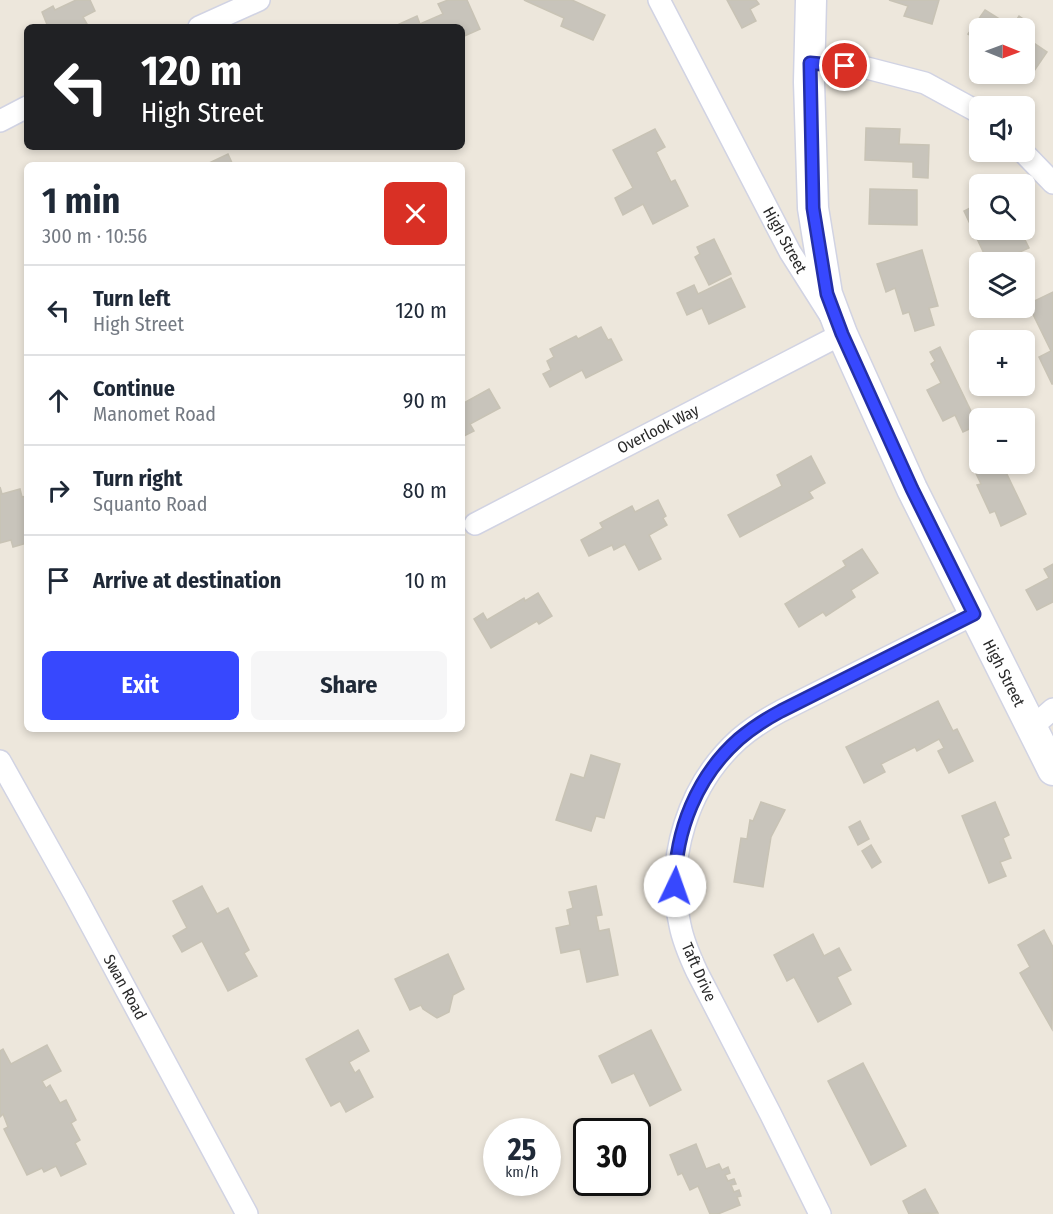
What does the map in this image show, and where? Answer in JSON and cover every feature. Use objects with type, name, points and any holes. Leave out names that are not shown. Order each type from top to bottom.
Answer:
[{"type":"main road","points":[[811,0],[813,208],[827,294],[842,334]]},
{"type":"main road","name":"High Street","points":[[842,334],[912,489],[974,614],[1042,718],[1053,770]]},
{"type":"street","points":[[206,24],[259,0]]},
{"type":"street","name":"High Street","points":[[659,0],[790,252],[842,334]]},
{"type":"street","points":[[810,63],[863,68],[925,83],[969,107]]},
{"type":"street","points":[[0,121],[24,109]]},
{"type":"street","points":[[1033,162],[1053,183]]},
{"type":"street","name":"Overlook Way","points":[[475,524],[842,334]]},
{"type":"street","name":"Taft Drive","points":[[820,1214],[686,949],[676,899],[676,865],[684,824],[693,800],[721,757],[759,724],[974,614]]},
{"type":"street","name":"Swan Road","points":[[0,761],[247,1214]]},
{"type":"building","points":[[76,0],[90,0],[95,11],[83,17],[87,24],[47,24],[42,12],[53,6],[55,10]]},
{"type":"building","points":[[448,0],[467,0],[480,29],[465,36],[465,24],[420,24],[443,14],[438,4]]},
{"type":"building","points":[[524,0],[572,0],[605,15],[593,40],[561,26],[564,18]]},
{"type":"building","points":[[727,0],[756,0],[759,4],[750,9],[756,21],[742,28]]},
{"type":"building","points":[[889,0],[939,0],[932,24],[904,16],[908,6]]},
{"type":"building","points":[[985,10],[998,18],[979,18]]},
{"type":"building","points":[[417,16],[420,24],[399,24]]},
{"type":"building","points":[[1035,44],[1047,52],[1035,70]]},
{"type":"building","points":[[866,128],[900,129],[899,144],[929,145],[928,178],[913,177],[913,162],[865,160]]},
{"type":"building","points":[[655,129],[665,147],[656,152],[671,182],[675,180],[688,206],[653,224],[643,204],[623,215],[615,198],[633,188],[613,150]]},
{"type":"building","points":[[228,154],[232,162],[211,162]]},
{"type":"building","points":[[870,189],[917,190],[917,225],[869,224]]},
{"type":"building","points":[[969,208],[969,222],[964,211]]},
{"type":"building","points":[[714,239],[731,274],[709,285],[695,257],[700,254],[697,247]]},
{"type":"building","points":[[978,240],[1025,240],[1029,248],[1020,252],[983,252]]},
{"type":"building","points":[[922,250],[938,306],[929,308],[934,325],[915,331],[909,312],[903,314],[895,288],[886,292],[877,264]]},
{"type":"building","points":[[731,278],[745,307],[709,324],[702,308],[687,315],[677,293],[694,285],[698,294]]},
{"type":"building","points":[[1053,292],[1053,384],[1039,357],[1051,351],[1035,318],[1035,301]]},
{"type":"building","points":[[601,327],[608,340],[611,339],[622,360],[586,378],[582,370],[550,387],[543,374],[551,370],[547,361],[554,357],[550,349],[576,336],[578,339]]},
{"type":"building","points":[[940,347],[970,408],[969,429],[963,432],[955,415],[943,421],[927,390],[941,383],[931,364],[935,361],[930,352]]},
{"type":"building","points":[[489,389],[500,408],[470,424],[474,431],[465,436],[465,402]]},
{"type":"building","points":[[811,456],[825,483],[809,492],[813,498],[740,537],[728,515],[782,486],[777,475]]},
{"type":"building","points":[[976,474],[1007,474],[1026,514],[1001,526],[995,511],[990,513],[977,485],[981,484]]},
{"type":"building","points":[[0,487],[2,494],[20,489],[22,497],[24,497],[24,544],[13,547],[11,540],[0,543]]},
{"type":"building","points":[[658,500],[666,516],[663,518],[667,525],[649,535],[661,559],[639,570],[625,544],[614,550],[612,545],[589,556],[581,540],[603,528],[600,523],[632,506],[635,512]]},
{"type":"building","points":[[862,549],[878,573],[851,590],[855,597],[826,616],[823,612],[799,627],[785,604],[846,566],[843,561]]},
{"type":"building","points":[[1053,564],[1053,602],[1037,610],[1026,590],[1049,578],[1044,569]]},
{"type":"building","points":[[538,593],[552,616],[539,624],[537,621],[491,648],[474,619],[483,613],[487,620],[524,598],[525,601]]},
{"type":"building","points":[[938,701],[953,731],[957,729],[973,761],[949,773],[938,751],[944,748],[939,739],[917,751],[915,747],[881,764],[885,772],[864,783],[846,747]]},
{"type":"building","points":[[591,755],[620,764],[604,818],[596,816],[591,831],[556,820],[571,774],[584,778]]},
{"type":"building","points":[[761,802],[785,810],[771,837],[763,887],[734,882],[741,838],[747,839],[750,820],[753,821]]},
{"type":"building","points":[[995,802],[1009,835],[1003,838],[1011,858],[1000,862],[1006,876],[989,883],[962,816]]},
{"type":"building","points":[[860,821],[869,839],[858,845],[849,827]]},
{"type":"building","points":[[871,845],[881,862],[872,868],[862,851]]},
{"type":"building","points":[[202,886],[217,914],[228,908],[249,950],[244,953],[257,976],[228,991],[202,941],[182,952],[173,936],[187,928],[173,901]]},
{"type":"building","points":[[596,886],[602,915],[596,916],[599,931],[609,929],[618,975],[587,982],[580,949],[561,953],[556,928],[570,925],[567,910],[573,908],[569,892]]},
{"type":"building","points":[[1044,930],[1053,947],[1052,1029],[1020,973],[1030,967],[1018,945]]},
{"type":"building","points":[[813,934],[824,956],[839,948],[851,970],[837,977],[851,1004],[818,1022],[794,977],[787,981],[774,955]]},
{"type":"building","points":[[448,954],[464,989],[453,995],[449,1012],[437,1018],[423,1009],[421,1005],[410,1010],[395,979]]},
{"type":"building","points":[[358,1030],[369,1051],[349,1062],[355,1073],[359,1070],[373,1097],[346,1112],[340,1101],[331,1106],[306,1059]]},
{"type":"building","points":[[651,1030],[681,1090],[650,1106],[634,1073],[612,1083],[599,1056]]},
{"type":"building","points":[[47,1045],[61,1071],[42,1081],[46,1088],[50,1085],[60,1103],[66,1100],[76,1120],[71,1123],[80,1140],[75,1143],[86,1164],[61,1176],[56,1166],[44,1172],[42,1168],[27,1175],[4,1129],[8,1127],[3,1114],[0,1117],[0,1051],[3,1049],[11,1064]]},
{"type":"building","points":[[863,1063],[906,1146],[871,1165],[828,1081]]},
{"type":"building","points":[[696,1144],[706,1169],[719,1164],[722,1170],[728,1167],[730,1173],[725,1175],[728,1181],[734,1179],[736,1184],[731,1185],[734,1192],[739,1190],[741,1196],[737,1197],[740,1205],[718,1214],[710,1214],[698,1186],[690,1190],[682,1173],[678,1175],[670,1155]]},
{"type":"building","points":[[925,1189],[938,1213],[909,1214],[903,1201]]},
{"type":"route","points":[[675,886],[678,849],[693,800],[721,757],[739,739],[781,711],[974,614],[912,489],[842,334],[827,294],[813,208],[810,63],[845,66]]}]
